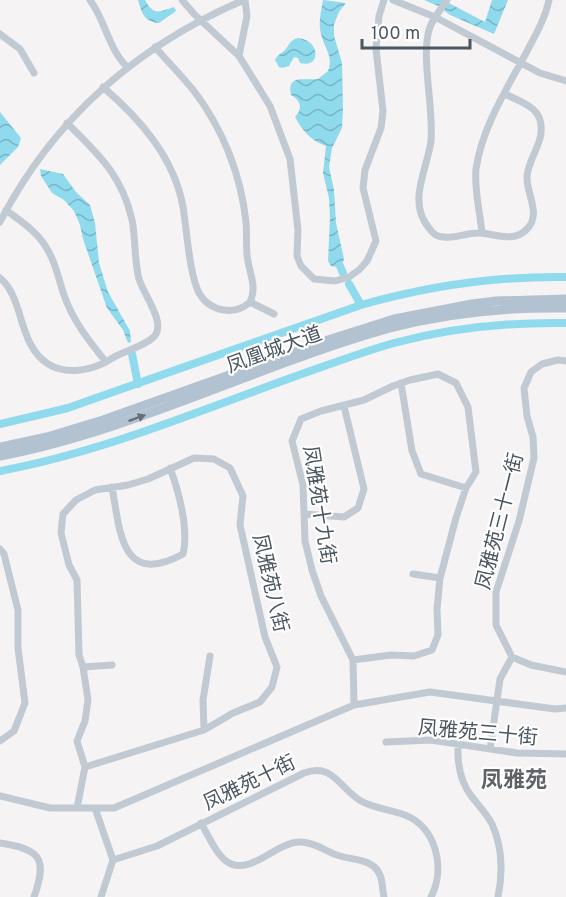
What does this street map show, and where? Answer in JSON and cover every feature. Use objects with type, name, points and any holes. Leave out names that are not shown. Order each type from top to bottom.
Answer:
[{"type":"main road","name":"凤凰城大道","points":[[0,447],[94,423],[394,319],[472,304],[566,299]]},
{"type":"main road","name":"凤凰城大道","points":[[0,456],[97,431],[337,345],[391,328],[485,311],[566,308]]},
{"type":"street","points":[[90,0],[104,24],[111,46],[127,67]]},
{"type":"street","points":[[182,0],[239,56],[270,106],[290,159],[298,230],[297,256],[301,266],[314,279],[335,281],[349,278],[367,261],[376,241],[363,188],[365,170],[381,128],[383,111],[376,49],[379,16],[384,0]]},
{"type":"street","points":[[0,222],[37,161],[67,123],[103,87],[155,47],[201,20],[244,0],[247,16],[239,56]]},
{"type":"street","points":[[393,0],[435,17],[540,73],[566,81]]},
{"type":"street","points":[[447,0],[435,17],[428,38],[432,107],[430,142],[427,163],[418,190],[421,214],[426,226],[434,234],[444,238],[482,233],[500,237],[527,230],[533,219],[534,208],[527,176],[541,142],[540,118],[536,111],[505,94]]},
{"type":"street","points":[[482,233],[476,187],[478,161],[490,124],[543,19],[549,0]]},
{"type":"street","points":[[0,34],[20,49],[34,73]]},
{"type":"street","points":[[103,87],[143,125],[172,171],[178,188],[192,266],[200,293],[216,308],[236,311],[244,308],[254,294],[255,286],[247,254],[246,221],[241,190],[228,151],[222,136],[195,93],[155,47]]},
{"type":"street","points":[[0,278],[5,282],[14,299],[32,349],[40,358],[56,368],[73,371],[85,369],[106,362],[123,351],[150,341],[156,335],[159,327],[158,318],[139,278],[132,220],[120,186],[102,157],[67,123]]},
{"type":"street","points":[[6,210],[43,242],[58,270],[64,295],[80,328],[106,362]]},
{"type":"street","points":[[250,302],[274,314]]},
{"type":"street","name":"凤雅苑三十一街","points":[[512,657],[495,625],[496,592],[519,521],[534,458],[533,437],[527,416],[524,388],[531,372],[542,364],[558,360],[566,361]]},
{"type":"street","name":"凤雅苑十九街","points":[[438,374],[456,383],[468,407],[476,472],[466,488],[440,578],[437,609],[438,635],[432,650],[414,656],[391,655],[352,660],[321,596],[312,570],[306,541],[303,485],[292,441],[301,419],[321,411],[364,400],[401,383],[438,374]]},
{"type":"street","points":[[401,383],[412,451],[421,474],[466,488]]},
{"type":"street","points":[[304,513],[344,517],[358,508],[364,489],[344,406]]},
{"type":"street","name":"凤雅苑八街","points":[[194,458],[214,459],[230,468],[243,496],[240,525],[265,637],[277,667],[272,687],[261,702],[233,713],[204,730],[85,767],[77,741],[85,722],[88,700],[79,655],[77,580],[69,565],[61,533],[63,514],[76,500],[95,489],[148,479],[170,468],[194,458]]},
{"type":"street","points":[[112,487],[123,545],[134,560],[149,565],[168,562],[183,554],[186,541],[177,485],[170,468]]},
{"type":"street","points":[[0,549],[4,554],[18,610],[18,648],[25,703],[14,731],[0,741]]},
{"type":"street","points":[[413,574],[440,578]]},
{"type":"street","points":[[204,730],[203,700],[210,656]]},
{"type":"street","points":[[490,749],[500,679],[512,657],[531,665],[566,672]]},
{"type":"street","points":[[352,660],[354,705]]},
{"type":"street","points":[[83,667],[112,666]]},
{"type":"street","points":[[0,796],[50,808],[114,808],[354,705],[430,692],[555,710],[566,708]]},
{"type":"street","name":"凤雅苑三十街","points":[[386,742],[431,740],[527,753],[566,754]]},
{"type":"street","points":[[458,744],[458,764],[463,783],[491,822],[498,840],[502,860],[498,897]]},
{"type":"street","points":[[77,808],[85,767]]},
{"type":"street","name":"凤雅苑十街","points":[[113,860],[157,846],[313,769],[323,770],[332,774],[361,801],[403,814],[421,825],[433,843],[438,863],[437,884],[431,897]]},
{"type":"street","points":[[95,808],[113,860],[101,897]]},
{"type":"street","points":[[201,823],[223,858],[231,864],[248,865],[287,845],[308,843],[336,855],[371,864],[381,876],[384,897]]},
{"type":"street","points":[[0,843],[22,846],[32,851],[38,860],[41,875],[34,897]]},
{"type":"water","points":[[138,0],[145,0],[154,11],[174,7],[176,11],[159,23],[150,21],[144,16]]},
{"type":"water","points":[[323,0],[346,3],[334,24],[334,36],[342,63],[343,109],[342,128],[332,148],[329,167],[334,190],[336,223],[344,259],[342,265],[337,267],[331,266],[328,261],[329,198],[323,173],[326,146],[311,138],[298,122],[295,117],[300,105],[291,95],[290,88],[294,81],[318,79],[328,71],[330,66],[320,25]]},
{"type":"water","points":[[424,0],[443,0],[485,22],[492,0],[508,0],[494,34],[450,15]]},
{"type":"water","points":[[298,38],[311,44],[316,54],[315,58],[307,64],[300,63],[298,58],[294,57],[289,66],[279,67],[276,58],[292,41]]},
{"type":"water","points":[[0,112],[21,138],[18,147],[0,165]]},
{"type":"water","points":[[40,169],[63,174],[76,192],[90,205],[95,223],[99,263],[108,292],[130,331],[131,342],[128,343],[123,330],[107,308],[74,211],[64,200],[52,193],[41,176]]},
{"type":"waterway","points":[[340,266],[343,273]]},
{"type":"waterway","points":[[0,424],[68,408],[386,298],[488,280],[566,277]]},
{"type":"waterway","points":[[349,284],[361,305]]},
{"type":"waterway","points":[[0,471],[114,442],[394,343],[436,333],[479,327],[566,323]]},
{"type":"waterway","points":[[132,354],[138,384]]},
{"type":"district","name":"凤雅苑","points":[[514,779]]}]
